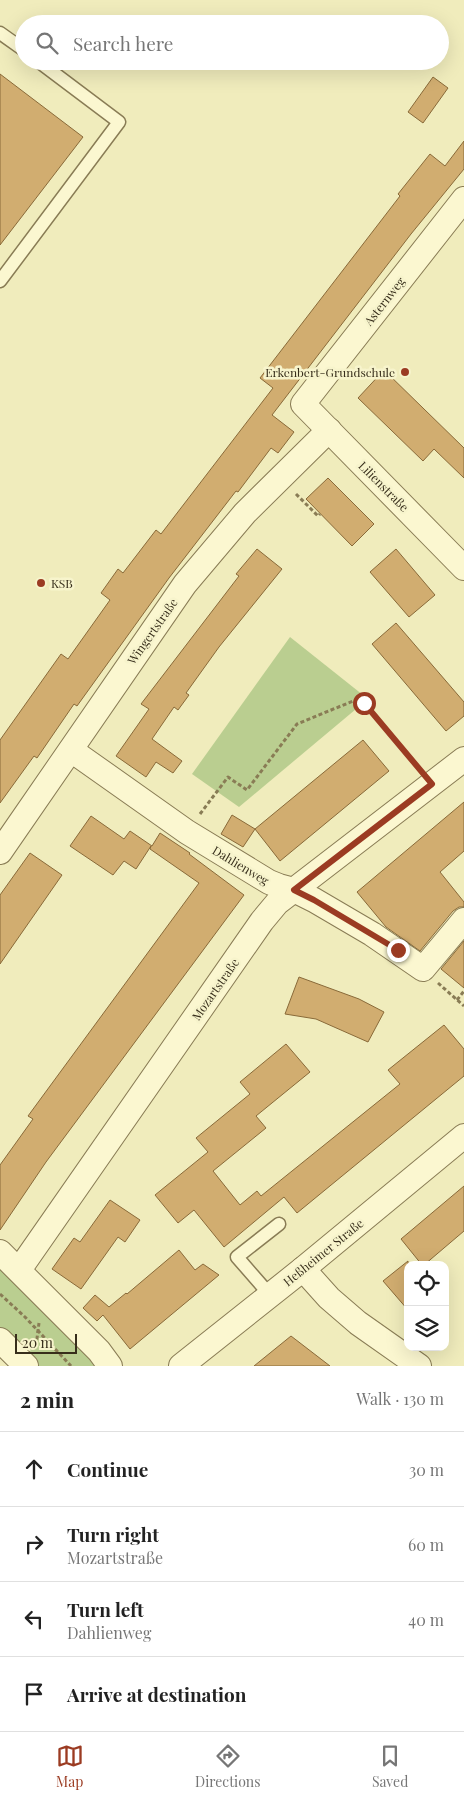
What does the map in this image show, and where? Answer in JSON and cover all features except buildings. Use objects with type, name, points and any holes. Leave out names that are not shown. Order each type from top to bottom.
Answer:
[{"type":"street","name":"Asternweg","points":[[303,404],[464,198]]},
{"type":"street","name":"Lilienstraße","points":[[303,404],[464,568]]},
{"type":"street","name":"Wingertstraße","points":[[0,852],[185,584],[213,549],[279,478],[329,430]]},
{"type":"street","name":"Dahlienweg","points":[[71,750],[187,832],[269,882],[294,890],[372,934],[423,969]]},
{"type":"street","name":"Mozartstraße","points":[[19,1270],[262,921],[277,903],[464,759]]},
{"type":"street","points":[[423,969],[464,920]]},
{"type":"street","name":"Heßheimer Straße","points":[[181,1366],[464,1136]]},
{"type":"street","points":[[0,1252],[99,1351],[110,1366]]},
{"type":"street","points":[[302,1269],[329,1298],[358,1323],[419,1366]]},
{"type":"street","points":[[0,1340],[31,1357]]},
{"type":"lane","points":[[0,33],[15,44]]},
{"type":"lane","points":[[0,281],[119,122],[50,70]]},
{"type":"lane","points":[[270,1295],[238,1257],[279,1224]]},
{"type":"path","points":[[279,478],[318,516],[320,514]]},
{"type":"path","points":[[187,832],[228,776],[247,790],[297,724],[358,699],[364,703],[432,784]]},
{"type":"path","points":[[423,969],[464,1006]]},
{"type":"path","points":[[457,1000],[464,991]]},
{"type":"path","points":[[0,1294],[70,1366]]},
{"type":"path","points":[[31,1357],[38,1331],[44,1295]]},
{"type":"green space","points":[[290,637],[368,699],[239,807],[192,774]]},
{"type":"green space","points":[[0,1260],[104,1366],[31,1366],[0,1335]]},
{"type":"place","name":"Erkenbert-Grundschule","points":[[405,372]]},
{"type":"place","name":"KSB","points":[[41,583]]},
{"type":"route","points":[[364,703],[432,784],[294,890],[398,950]]}]
